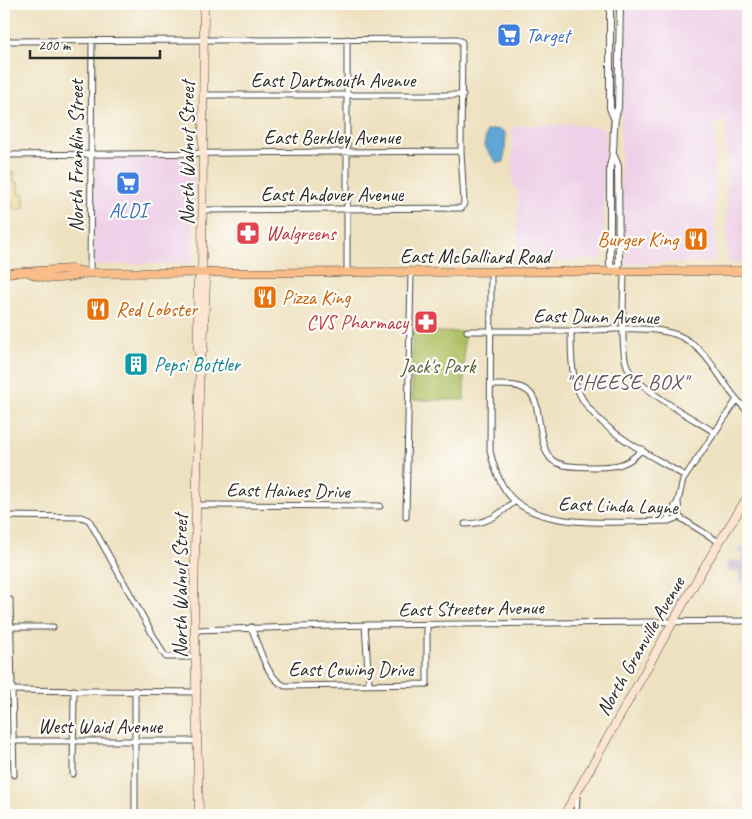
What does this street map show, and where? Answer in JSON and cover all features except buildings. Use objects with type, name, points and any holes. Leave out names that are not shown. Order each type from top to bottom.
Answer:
[{"type":"main road","name":"North Walnut Street","points":[[199,815],[195,630],[200,356],[203,350],[206,282],[202,273],[204,210],[204,4]]},
{"type":"main road","name":"East McGalliard Road","points":[[4,273],[30,273],[38,278],[71,278],[90,273],[748,270]]},
{"type":"main road","name":"North Granville Avenue","points":[[564,815],[719,542],[748,496]]},
{"type":"street","points":[[610,4],[610,108],[614,118],[614,156],[618,166],[619,264],[613,271]]},
{"type":"street","points":[[614,118],[618,108],[620,4]]},
{"type":"street","points":[[4,41],[204,39],[461,41],[463,46],[461,151]]},
{"type":"street","points":[[347,39],[348,272]]},
{"type":"street","name":"North Franklin Street","points":[[90,273],[92,40]]},
{"type":"street","name":"East Dartmouth Avenue","points":[[204,95],[463,95]]},
{"type":"street","name":"East Berkley Avenue","points":[[4,155],[204,151],[461,151]]},
{"type":"street","name":"East Andover Avenue","points":[[204,210],[462,208],[464,203],[461,151]]},
{"type":"street","points":[[624,271],[625,362],[633,378],[714,432]]},
{"type":"street","points":[[406,517],[411,272]]},
{"type":"street","points":[[465,524],[482,523],[492,519],[515,502],[498,475],[490,451],[491,272]]},
{"type":"street","name":"East Dunn Avenue","points":[[468,331],[661,331],[686,339],[712,363],[736,401],[748,411]]},
{"type":"street","points":[[571,331],[574,376],[584,402],[604,424],[685,476]]},
{"type":"street","points":[[490,386],[516,386],[530,393],[537,406],[545,450],[551,460],[560,466],[619,466],[633,459],[642,449]]},
{"type":"street","points":[[679,517],[678,501],[685,476],[736,401]]},
{"type":"street","points":[[666,521],[678,501]]},
{"type":"street","name":"East Linda Layne","points":[[515,502],[543,516],[558,520],[666,521],[679,517],[719,542]]},
{"type":"street","name":"East Haines Drive","points":[[196,505],[380,506]]},
{"type":"street","points":[[4,516],[81,517],[89,520],[164,655],[196,657]]},
{"type":"street","points":[[10,600],[14,776]]},
{"type":"street","name":"East Streeter Avenue","points":[[195,630],[365,624],[748,621]]},
{"type":"street","points":[[365,624],[369,684]]},
{"type":"street","name":"East Cowing Drive","points":[[251,627],[272,674],[283,685],[426,684],[427,624]]},
{"type":"street","points":[[4,626],[54,626]]},
{"type":"street","points":[[4,690],[196,692]]},
{"type":"street","points":[[73,774],[74,690]]},
{"type":"street","points":[[135,690],[135,815]]},
{"type":"street","name":"West Waid Avenue","points":[[4,740],[74,742],[197,741]]},
{"type":"street","points":[[576,815],[577,792]]},
{"type":"shaded area","points":[[621,4],[748,4],[748,262],[730,262],[727,258],[726,121],[715,122],[715,262],[627,263],[621,259]]},
{"type":"shaded area","points":[[573,124],[604,128],[603,259],[518,263],[518,188],[513,186],[513,126]]},
{"type":"shaded area","points":[[195,157],[193,263],[96,265],[94,263],[95,158]]},
{"type":"shaded area","points":[[739,547],[748,549],[748,583],[739,583],[739,572],[727,571],[727,561],[741,561],[742,553],[737,553]]},
{"type":"green space","name":"Jack's Park","points":[[412,332],[464,332],[464,400],[412,400]]},
{"type":"sand","points":[[6,172],[14,172],[14,182],[18,182],[18,194],[24,194],[24,208],[14,210],[4,188]]},
{"type":"water","points":[[495,129],[503,131],[506,135],[504,162],[497,163],[484,146],[487,131]]},
{"type":"place","name":"Target","points":[[509,35]]},
{"type":"place","name":"ALDI","points":[[128,183]]},
{"type":"place","name":"Walgreens","points":[[248,233]]},
{"type":"place","name":"Burger King","points":[[696,239]]},
{"type":"place","name":"Pizza King","points":[[265,297]]},
{"type":"place","name":"Red Lobster","points":[[98,309]]},
{"type":"place","name":"CVS Pharmacy","points":[[426,322]]},
{"type":"place","name":"Pepsi Bottler","points":[[136,364]]},
{"type":"district","name":"\"CHEESE BOX\"","points":[[627,382]]}]
